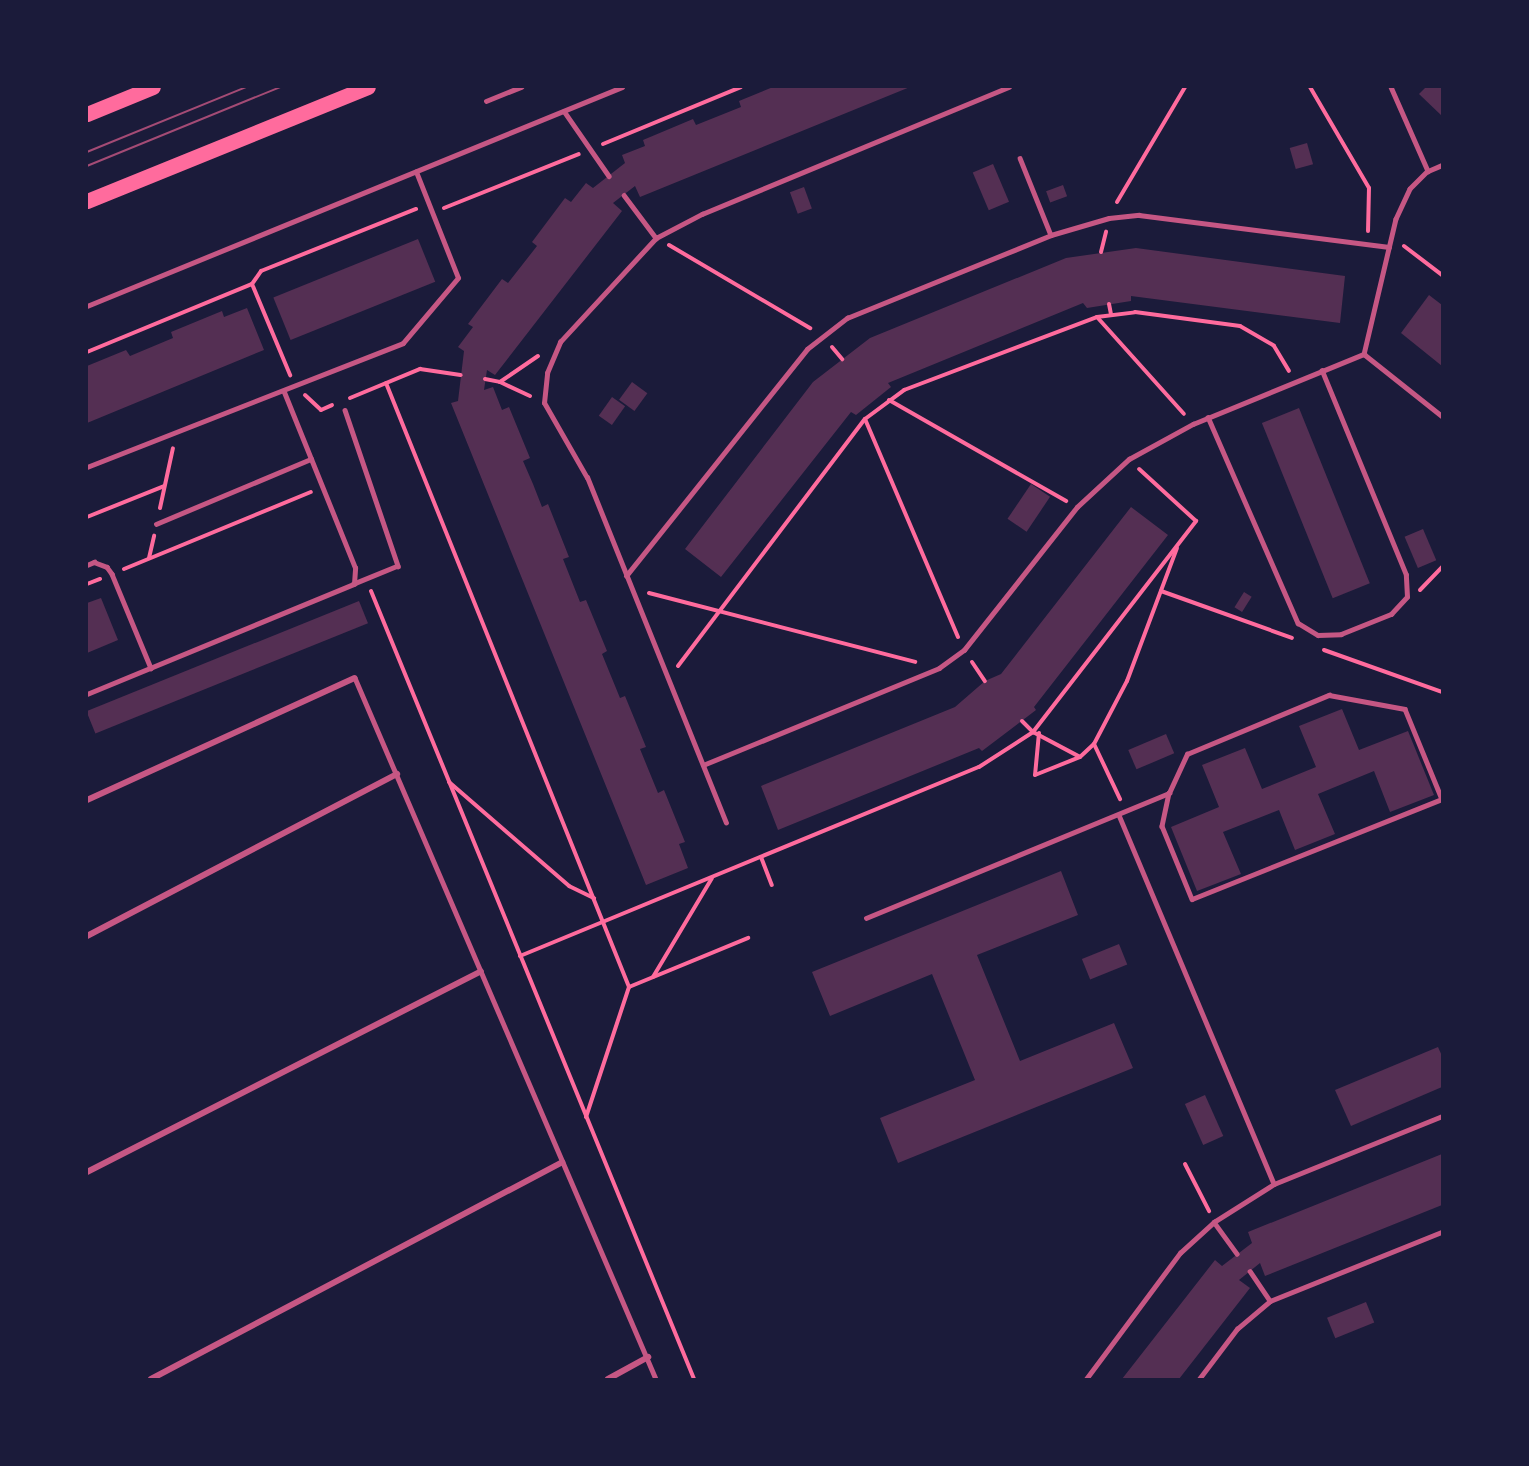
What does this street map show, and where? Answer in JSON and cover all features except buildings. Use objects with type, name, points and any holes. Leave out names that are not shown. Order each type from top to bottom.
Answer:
[{"type":"main road","points":[[87,114],[153,87]]},
{"type":"main road","points":[[87,201],[368,87]]},
{"type":"street","points":[[87,800],[355,678]]},
{"type":"street","points":[[87,936],[397,774]]},
{"type":"street","points":[[87,1172],[481,971]]},
{"type":"street","points":[[151,1379],[562,1162]]},
{"type":"street","points":[[608,1379],[648,1357]]},
{"type":"lane","points":[[486,101],[520,87]]},
{"type":"lane","points":[[87,306],[622,87]]},
{"type":"lane","points":[[726,823],[666,683],[588,478],[544,403],[547,373],[560,342],[656,238],[702,214],[1009,87]]},
{"type":"lane","points":[[1391,87],[1428,171]]},
{"type":"lane","points":[[564,111],[609,176]]},
{"type":"lane","points":[[1020,158],[1051,235]]},
{"type":"lane","points":[[1364,354],[1392,236],[1410,189],[1428,171],[1442,165]]},
{"type":"lane","points":[[87,467],[176,435],[403,343],[458,278],[416,172]]},
{"type":"lane","points":[[624,195],[656,238]]},
{"type":"lane","points":[[626,576],[807,349],[847,318],[1051,235],[1109,218],[1139,215],[1389,247]]},
{"type":"lane","points":[[702,765],[939,668],[964,650],[1077,507],[1129,459],[1192,424],[1364,354]]},
{"type":"lane","points":[[1364,354],[1442,416]]},
{"type":"lane","points":[[1208,417],[1298,623],[1318,635],[1341,634],[1391,614],[1407,597],[1406,575],[1322,371]]},
{"type":"lane","points":[[284,392],[355,568],[354,584]]},
{"type":"lane","points":[[87,694],[398,566],[345,410]]},
{"type":"lane","points":[[156,524],[311,459]]},
{"type":"lane","points":[[87,565],[94,562],[112,574],[151,668]]},
{"type":"lane","points":[[355,678],[656,1379]]},
{"type":"lane","points":[[1329,695],[1405,709],[1442,799],[1192,899],[1162,826],[1168,793],[1187,754],[1329,695]]},
{"type":"lane","points":[[866,918],[1168,793]]},
{"type":"lane","points":[[1119,815],[1274,1184]]},
{"type":"lane","points":[[1086,1379],[1180,1253],[1214,1222],[1274,1184],[1442,1116]]},
{"type":"lane","points":[[1214,1222],[1237,1254]]},
{"type":"lane","points":[[1199,1379],[1237,1329],[1270,1300],[1442,1232]]},
{"type":"lane","points":[[1250,1271],[1270,1300]]},
{"type":"path","points":[[87,352],[252,284],[261,271],[418,208],[442,209],[741,87]]},
{"type":"path","points":[[1101,252],[1109,218],[1185,87]]},
{"type":"path","points":[[1310,87],[1369,188],[1368,243]]},
{"type":"path","points":[[1392,236],[1442,275]]},
{"type":"path","points":[[656,238],[823,336],[842,359]]},
{"type":"path","points":[[1109,304],[1111,314]]},
{"type":"path","points":[[666,683],[717,611],[865,419],[879,406],[904,390],[1097,317],[1135,312],[1240,326],[1274,346],[1296,382]]},
{"type":"path","points":[[1097,317],[1192,424]]},
{"type":"path","points":[[500,381],[560,342]]},
{"type":"path","points":[[424,370],[461,375]]},
{"type":"path","points":[[486,379],[500,381],[544,403]]},
{"type":"path","points":[[386,383],[629,987],[586,1117]]},
{"type":"path","points":[[889,400],[1077,507]]},
{"type":"path","points":[[874,401],[879,406]]},
{"type":"path","points":[[865,419],[964,650],[985,681]]},
{"type":"path","points":[[149,559],[176,435]]},
{"type":"path","points":[[520,956],[979,767],[1033,732],[1196,521],[1129,459]]},
{"type":"path","points":[[87,517],[165,486]]},
{"type":"path","points":[[87,584],[322,487]]},
{"type":"path","points":[[1039,734],[1035,775],[1080,757],[1094,744],[1127,681],[1179,544]]},
{"type":"path","points":[[1407,597],[1416,594],[1442,567]]},
{"type":"path","points":[[366,579],[694,1379]]},
{"type":"path","points":[[631,588],[939,668]]},
{"type":"path","points":[[1022,721],[1033,732],[1080,757]]},
{"type":"path","points":[[1094,744],[1120,800],[1119,815]]},
{"type":"path","points":[[448,781],[569,886],[594,898]]},
{"type":"path","points":[[761,857],[772,885]]},
{"type":"path","points":[[653,977],[713,876]]},
{"type":"path","points":[[629,987],[748,938]]},
{"type":"path","points":[[1185,1164],[1214,1222]]},
{"type":"tram line","points":[[87,152],[246,87]]},
{"type":"tram line","points":[[87,166],[281,87]]}]
